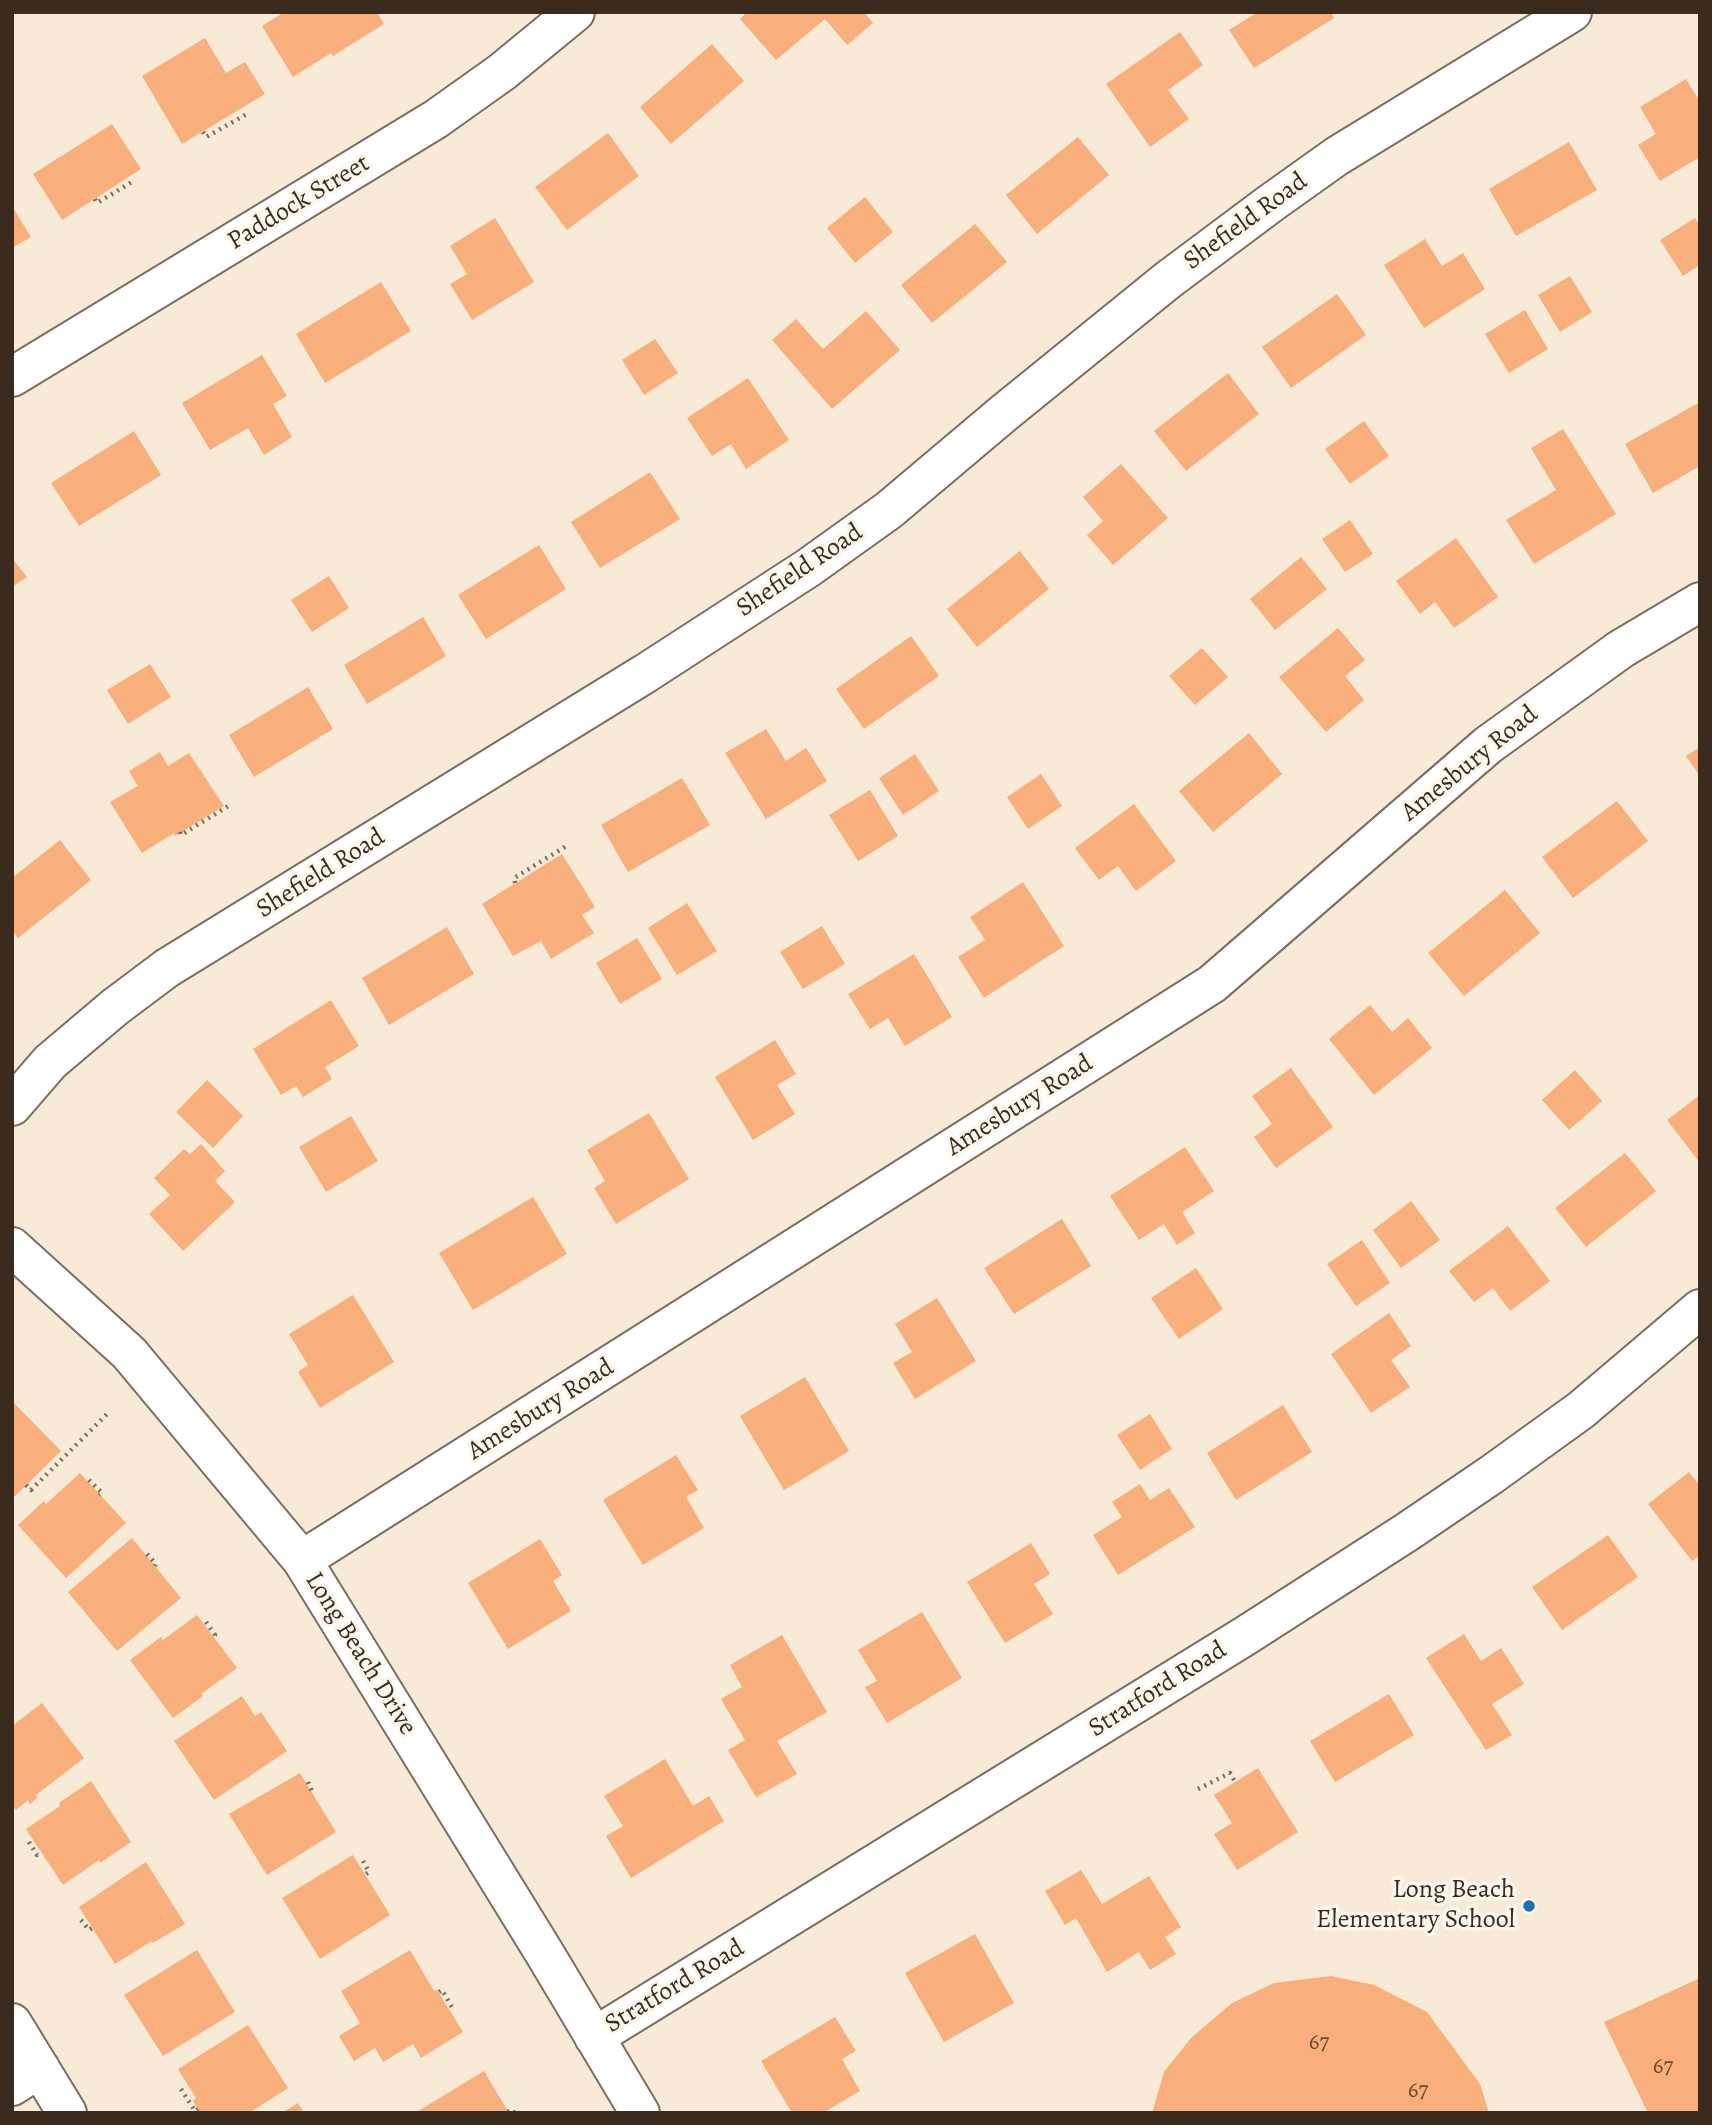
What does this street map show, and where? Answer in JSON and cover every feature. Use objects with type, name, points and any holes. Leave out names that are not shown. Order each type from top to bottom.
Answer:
[{"type":"street","name":"Paddock Street","points":[[12,377],[436,119],[502,72],[575,12]]},
{"type":"street","name":"Shefield Road","points":[[12,1106],[50,1062],[115,1007],[167,968],[646,673],[808,568],[889,510],[1168,279],[1271,203],[1337,156],[1572,12]]},
{"type":"street","name":"Amesbury Road","points":[[302,1560],[1212,984],[1488,745],[1621,649],[1700,602]]},
{"type":"street","name":"Long Beach Drive","points":[[12,1247],[129,1353],[302,1560],[545,1954],[639,2113]]},
{"type":"street","name":"Stratford Road","points":[[594,2037],[1245,1636],[1408,1532],[1581,1410],[1700,1309]]},
{"type":"street","points":[[12,2023],[26,2077],[67,2113]]},
{"type":"path","points":[[203,132],[206,137],[247,114]]},
{"type":"path","points":[[95,199],[97,203],[132,182]]},
{"type":"path","points":[[180,832],[181,835],[230,805]]},
{"type":"path","points":[[515,883],[514,878],[568,845]]},
{"type":"path","points":[[26,1485],[31,1490],[109,1412]]},
{"type":"path","points":[[89,1480],[102,1493],[99,1495]]},
{"type":"path","points":[[147,1554],[155,1566]]},
{"type":"path","points":[[206,1622],[215,1635],[213,1637]]},
{"type":"path","points":[[1199,1789],[1230,1773],[1235,1782]]},
{"type":"path","points":[[308,1782],[313,1794]]},
{"type":"path","points":[[29,1842],[37,1855],[41,1853]]},
{"type":"path","points":[[363,1861],[369,1872],[366,1874]]},
{"type":"path","points":[[81,1920],[89,1930],[92,1928]]},
{"type":"path","points":[[439,1992],[442,1990],[453,2009]]},
{"type":"path","points":[[181,2089],[195,2111],[198,2109]]},
{"type":"path","points":[[508,2112],[512,2109],[514,2113]]},
{"type":"building","points":[[284,12],[377,12],[384,24],[293,77],[262,26]]},
{"type":"building","points":[[747,12],[864,12],[873,23],[847,45],[825,19],[776,60],[740,19]]},
{"type":"building","points":[[1258,12],[1331,12],[1334,18],[1254,68],[1229,30]]},
{"type":"building","points":[[1180,32],[1203,65],[1168,90],[1189,119],[1150,147],[1106,84]]},
{"type":"building","points":[[205,38],[226,73],[245,62],[265,94],[182,144],[142,76]]},
{"type":"building","points":[[712,44],[744,81],[671,144],[640,107]]},
{"type":"building","points":[[1686,79],[1700,102],[1700,157],[1660,181],[1638,145],[1656,134],[1640,107]]},
{"type":"building","points":[[112,124],[141,169],[62,220],[33,174]]},
{"type":"building","points":[[608,133],[639,176],[567,230],[535,187]]},
{"type":"building","points":[[1078,137],[1109,175],[1037,234],[1006,195]]},
{"type":"building","points":[[1569,142],[1597,190],[1516,236],[1489,189]]},
{"type":"building","points":[[865,197],[893,232],[855,263],[827,228]]},
{"type":"building","points":[[12,206],[31,237],[12,248]]},
{"type":"building","points":[[495,218],[534,282],[472,320],[450,284],[467,274],[450,246]]},
{"type":"building","points":[[1695,218],[1700,225],[1700,265],[1683,276],[1660,240]]},
{"type":"building","points":[[975,224],[1007,262],[932,323],[901,285]]},
{"type":"building","points":[[1425,239],[1442,266],[1463,253],[1485,289],[1424,328],[1384,265]]},
{"type":"building","points":[[1570,276],[1592,312],[1560,332],[1538,295]]},
{"type":"building","points":[[381,282],[411,331],[325,383],[296,334]]},
{"type":"building","points":[[1337,294],[1366,335],[1291,388],[1262,347]]},
{"type":"building","points":[[1525,310],[1548,349],[1509,373],[1485,334]]},
{"type":"building","points":[[866,311],[900,350],[832,409],[772,340],[796,319],[823,349]]},
{"type":"building","points":[[655,339],[678,373],[644,395],[622,360]]},
{"type":"building","points":[[262,355],[287,396],[273,404],[292,437],[264,455],[248,428],[210,450],[182,403]]},
{"type":"building","points":[[1228,373],[1259,414],[1186,471],[1154,431]]},
{"type":"building","points":[[748,378],[789,440],[746,469],[731,444],[712,456],[687,418]]},
{"type":"building","points":[[1700,402],[1700,466],[1653,493],[1625,444]]},
{"type":"building","points":[[1364,421],[1389,456],[1350,484],[1325,449]]},
{"type":"building","points":[[1563,429],[1616,514],[1534,564],[1506,520],[1556,490],[1531,448]]},
{"type":"building","points":[[134,431],[161,475],[79,526],[51,483]]},
{"type":"building","points":[[1121,464],[1168,518],[1113,565],[1087,535],[1103,521],[1083,497]]},
{"type":"building","points":[[650,472],[680,519],[600,568],[571,522]]},
{"type":"building","points":[[1350,520],[1373,554],[1345,572],[1322,539]]},
{"type":"building","points":[[1456,538],[1498,597],[1454,628],[1435,602],[1420,614],[1396,581]]},
{"type":"building","points":[[539,545],[566,589],[486,639],[458,595]]},
{"type":"building","points":[[1020,551],[1049,589],[977,647],[947,609]]},
{"type":"building","points":[[1301,557],[1327,589],[1275,630],[1250,599]]},
{"type":"building","points":[[12,558],[27,577],[12,587]]},
{"type":"building","points":[[329,576],[349,608],[312,632],[291,600]]},
{"type":"building","points":[[423,617],[446,656],[367,704],[344,665]]},
{"type":"building","points":[[1338,628],[1365,660],[1345,676],[1364,700],[1326,732],[1279,677]]},
{"type":"building","points":[[911,636],[939,676],[864,729],[836,689]]},
{"type":"building","points":[[1202,648],[1228,677],[1195,705],[1169,676]]},
{"type":"building","points":[[150,664],[171,697],[128,724],[107,690]]},
{"type":"building","points":[[308,687],[333,729],[254,777],[229,735]]},
{"type":"building","points":[[766,729],[786,761],[806,748],[827,781],[766,819],[725,753]]},
{"type":"building","points":[[1249,733],[1282,774],[1213,832],[1179,791]]},
{"type":"building","points":[[1700,747],[1700,776],[1686,756]]},
{"type":"building","points":[[160,752],[168,766],[189,753],[224,806],[142,853],[110,802],[138,786],[129,771]]},
{"type":"building","points":[[915,754],[939,791],[903,815],[879,778]]},
{"type":"building","points":[[1041,774],[1062,806],[1028,829],[1007,797]]},
{"type":"building","points":[[682,778],[710,825],[628,872],[601,825]]},
{"type":"building","points":[[870,790],[898,836],[858,861],[829,815]]},
{"type":"building","points":[[1617,801],[1648,841],[1573,898],[1542,857]]},
{"type":"building","points":[[1134,804],[1176,861],[1136,891],[1118,866],[1099,880],[1075,848]]},
{"type":"building","points":[[60,840],[91,880],[18,938],[12,930],[12,878]]},
{"type":"building","points":[[562,854],[595,907],[582,915],[594,933],[551,959],[541,941],[513,956],[482,904]]},
{"type":"building","points":[[1023,882],[1064,946],[984,998],[958,957],[985,940],[970,917]]},
{"type":"building","points":[[1505,890],[1540,933],[1464,996],[1428,953]]},
{"type":"building","points":[[687,903],[717,951],[677,975],[648,928]]},
{"type":"building","points":[[822,926],[845,964],[803,989],[780,952]]},
{"type":"building","points":[[447,927],[474,974],[389,1025],[362,978]]},
{"type":"building","points":[[637,938],[662,979],[620,1004],[596,963]]},
{"type":"building","points":[[914,954],[952,1017],[905,1046],[888,1018],[870,1029],[848,994]]},
{"type":"building","points":[[331,1000],[359,1046],[325,1067],[332,1079],[303,1097],[296,1086],[281,1095],[253,1049]]},
{"type":"building","points":[[1370,1005],[1392,1032],[1408,1018],[1432,1048],[1374,1095],[1329,1039]]},
{"type":"building","points":[[775,1040],[796,1074],[777,1085],[795,1114],[753,1140],[715,1077]]},
{"type":"building","points":[[1291,1068],[1333,1127],[1276,1168],[1254,1137],[1272,1124],[1252,1096]]},
{"type":"building","points":[[1575,1070],[1602,1101],[1569,1130],[1542,1100]]},
{"type":"building","points":[[207,1080],[243,1116],[213,1148],[176,1112]]},
{"type":"building","points":[[1700,1095],[1700,1163],[1667,1120]]},
{"type":"building","points":[[649,1113],[689,1179],[616,1224],[594,1188],[605,1181],[587,1150]]},
{"type":"building","points":[[351,1116],[378,1161],[326,1192],[299,1147]]},
{"type":"building","points":[[201,1144],[225,1171],[215,1181],[235,1202],[183,1251],[149,1214],[170,1195],[154,1178],[184,1149],[190,1154]]},
{"type":"building","points":[[1185,1147],[1214,1191],[1182,1212],[1195,1233],[1177,1245],[1164,1224],[1139,1240],[1110,1196]]},
{"type":"building","points":[[1625,1153],[1656,1191],[1586,1247],[1555,1208]]},
{"type":"building","points":[[533,1197],[567,1254],[473,1310],[439,1253]]},
{"type":"building","points":[[1411,1201],[1440,1240],[1401,1268],[1373,1230]]},
{"type":"building","points":[[1062,1219],[1091,1266],[1014,1314],[984,1268]]},
{"type":"building","points":[[1508,1226],[1550,1281],[1510,1311],[1493,1288],[1474,1302],[1449,1271]]},
{"type":"building","points":[[1362,1240],[1390,1283],[1356,1306],[1327,1264]]},
{"type":"building","points":[[1196,1268],[1223,1309],[1179,1339],[1151,1298]]},
{"type":"building","points":[[353,1295],[394,1362],[320,1408],[298,1372],[308,1365],[289,1334]]},
{"type":"building","points":[[937,1298],[976,1361],[915,1399],[893,1363],[912,1352],[895,1324]]},
{"type":"building","points":[[1389,1313],[1411,1346],[1391,1360],[1410,1387],[1371,1413],[1331,1354]]},
{"type":"building","points":[[805,1377],[849,1451],[784,1490],[740,1416]]},
{"type":"building","points":[[12,1401],[61,1451],[12,1499]]},
{"type":"building","points":[[1283,1405],[1312,1452],[1236,1500],[1207,1453]]},
{"type":"building","points":[[1150,1414],[1172,1449],[1140,1470],[1117,1435]]},
{"type":"building","points":[[676,1455],[698,1490],[686,1497],[704,1528],[643,1565],[603,1500]]},
{"type":"building","points":[[1689,1472],[1700,1486],[1700,1555],[1692,1561],[1648,1504]]},
{"type":"building","points":[[80,1473],[126,1523],[66,1578],[18,1525]]},
{"type":"building","points":[[1140,1484],[1150,1500],[1169,1488],[1195,1527],[1118,1575],[1093,1535],[1122,1517],[1112,1502]]},
{"type":"building","points":[[1608,1535],[1638,1577],[1562,1630],[1532,1587]]},
{"type":"building","points":[[132,1538],[181,1598],[117,1651],[68,1592]]},
{"type":"building","points":[[540,1539],[562,1575],[553,1581],[571,1611],[508,1649],[468,1583]]},
{"type":"building","points":[[1031,1543],[1050,1574],[1034,1584],[1053,1614],[1005,1643],[967,1582]]},
{"type":"building","points":[[922,1612],[962,1678],[887,1723],[865,1687],[877,1681],[858,1650]]},
{"type":"building","points":[[197,1615],[237,1668],[173,1718],[130,1660]]},
{"type":"building","points":[[1464,1634],[1481,1661],[1501,1648],[1524,1684],[1492,1704],[1512,1735],[1486,1750],[1426,1658]]},
{"type":"building","points":[[782,1635],[827,1712],[777,1741],[797,1774],[756,1797],[728,1750],[745,1740],[721,1699],[742,1687],[730,1665]]},
{"type":"building","points":[[1389,1694],[1414,1735],[1335,1782],[1310,1741]]},
{"type":"building","points":[[242,1696],[255,1716],[261,1712],[287,1751],[214,1800],[174,1741]]},
{"type":"building","points":[[42,1703],[84,1758],[36,1795],[37,1798],[30,1804],[28,1800],[16,1810],[12,1806],[12,1726]]},
{"type":"building","points":[[665,1759],[693,1806],[709,1796],[724,1821],[631,1878],[606,1836],[623,1826],[604,1796]]},
{"type":"building","points":[[1258,1768],[1298,1832],[1237,1870],[1214,1834],[1232,1823],[1214,1795]]},
{"type":"building","points":[[300,1773],[336,1832],[267,1875],[229,1814]]},
{"type":"building","points":[[91,1781],[131,1842],[63,1885],[26,1829]]},
{"type":"building","points":[[353,1855],[390,1915],[320,1959],[282,1898]]},
{"type":"building","points":[[146,1862],[185,1924],[115,1964],[79,1907]]},
{"type":"building","points":[[1081,1870],[1102,1904],[1149,1876],[1181,1927],[1165,1937],[1176,1954],[1150,1970],[1139,1952],[1107,1972],[1076,1918],[1065,1925],[1045,1891]]},
{"type":"building","points":[[975,1934],[1014,2003],[944,2042],[905,1973]]},
{"type":"building","points":[[197,1950],[235,2012],[163,2056],[124,1995]]},
{"type":"building","points":[[410,1950],[463,2032],[421,2058],[413,2044],[383,2062],[375,2048],[354,2061],[339,2036],[360,2023],[341,1991]]},
{"type":"building","points":[[1331,1976],[1374,1985],[1427,2012],[1480,2084],[1489,2113],[1152,2113],[1164,2072],[1191,2038],[1232,2003],[1274,1983]]},
{"type":"building","points":[[1700,1978],[1700,2113],[1648,2113],[1604,2022]]},
{"type":"building","points":[[835,2017],[856,2051],[842,2059],[860,2091],[823,2113],[792,2113],[761,2061]]},
{"type":"building","points":[[248,2025],[288,2088],[249,2113],[200,2113],[193,2101],[196,2098],[178,2069]]},
{"type":"building","points":[[484,2071],[509,2113],[415,2113]]},
{"type":"building","points":[[298,2103],[304,2113],[282,2113]]},
{"type":"place","name":"Long Beach Elementary School","points":[[1529,1906]]}]
